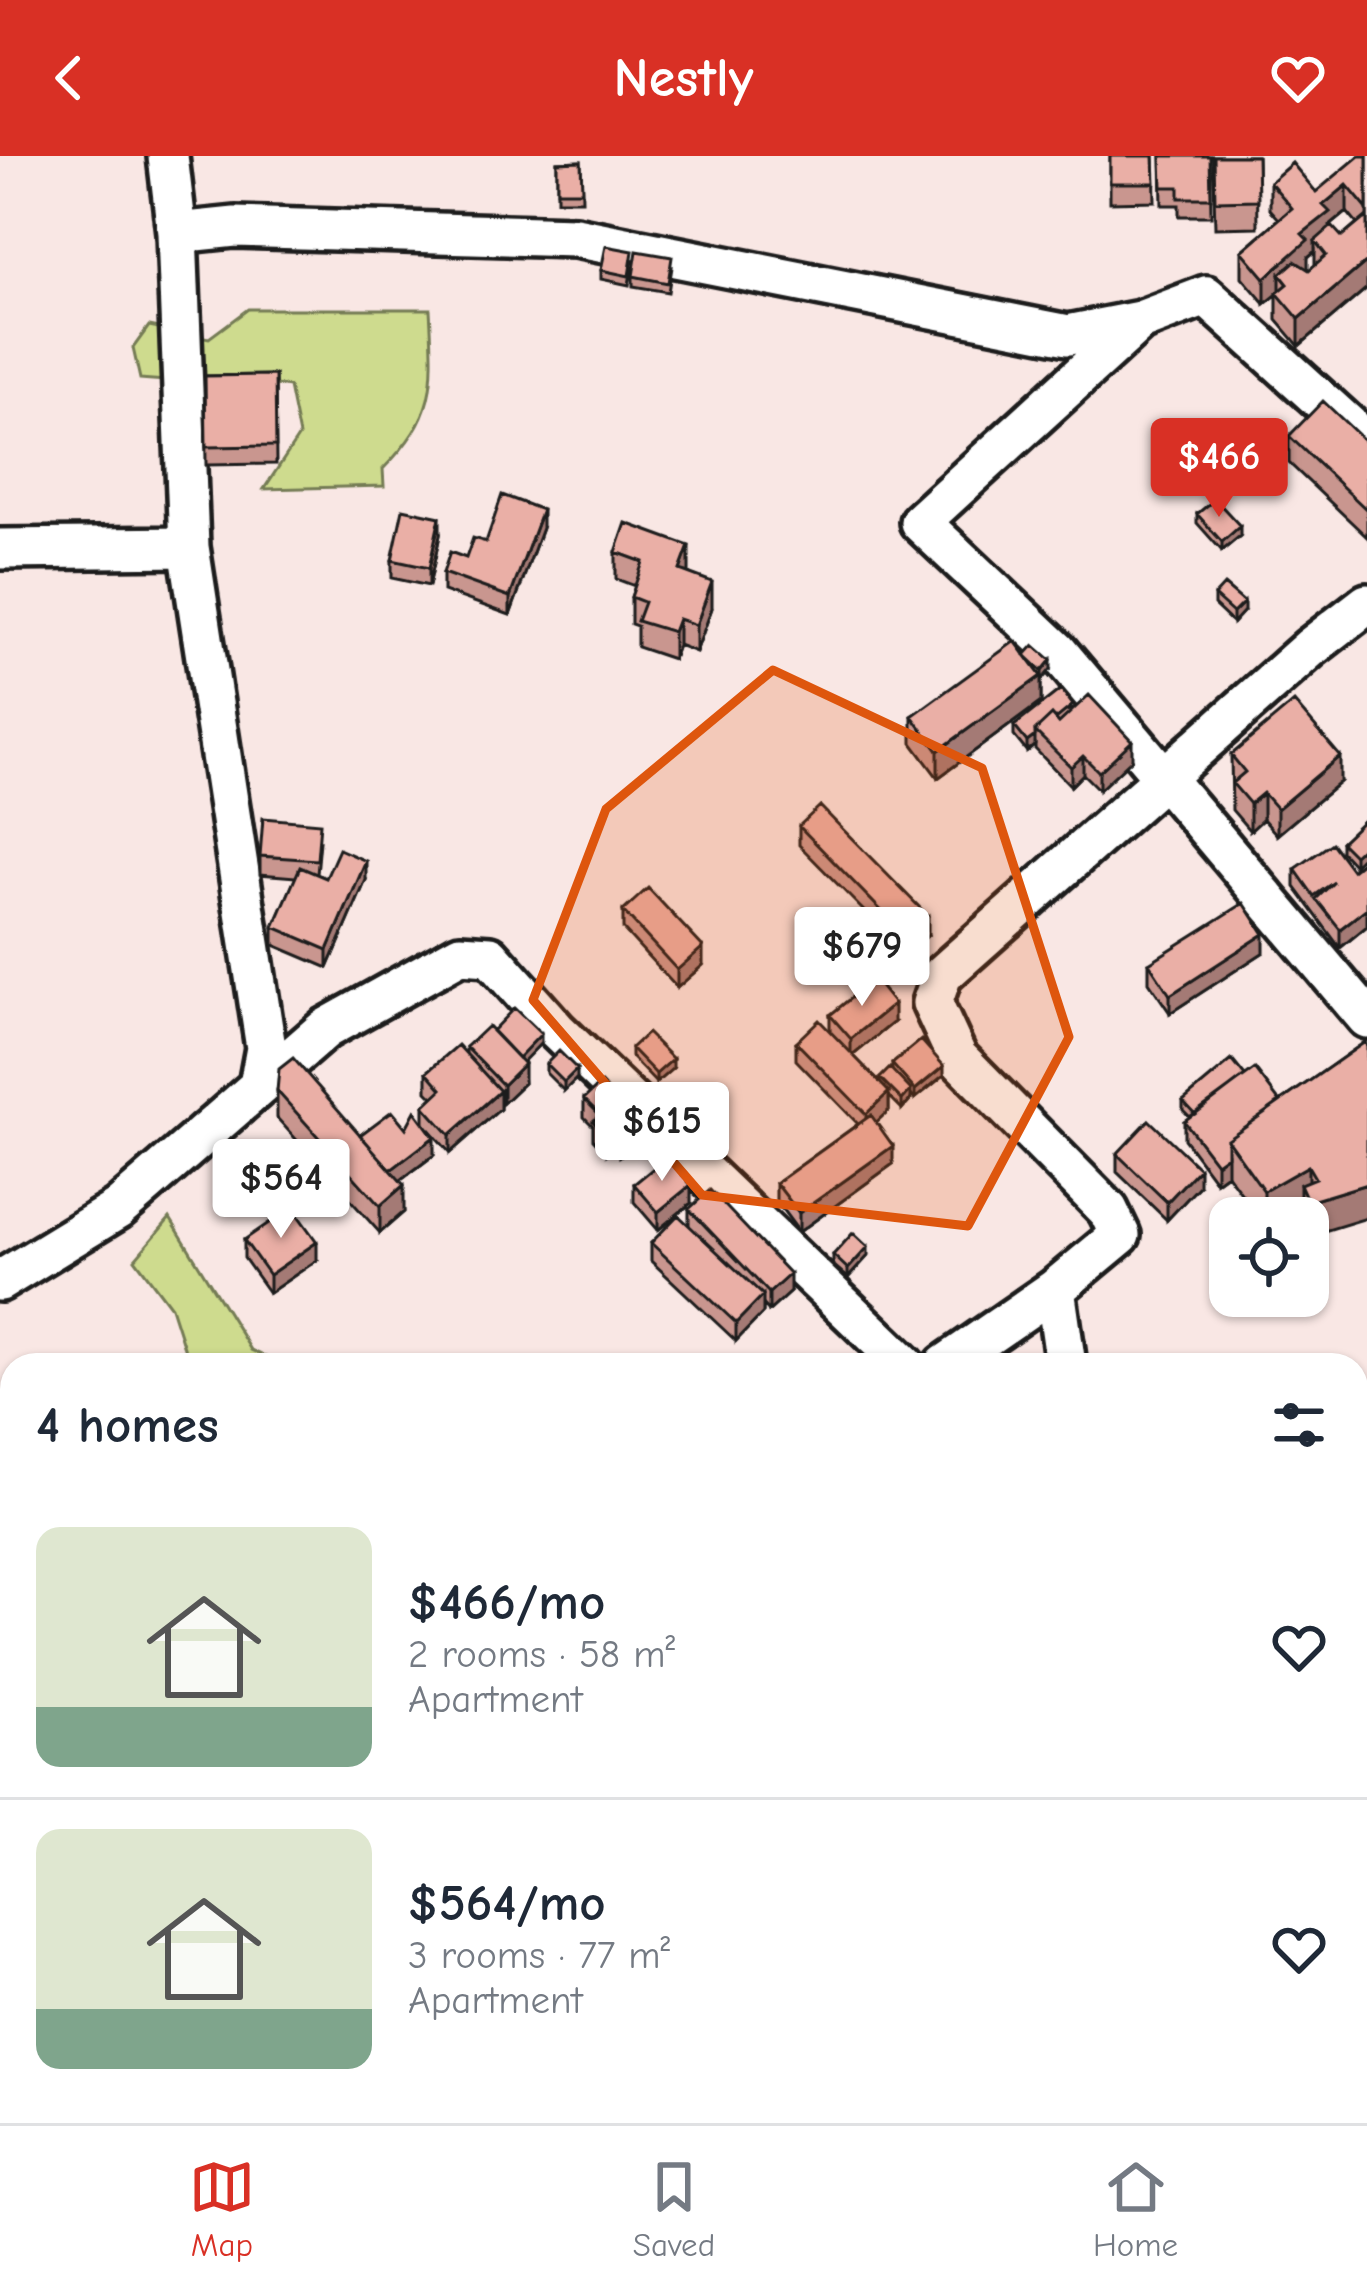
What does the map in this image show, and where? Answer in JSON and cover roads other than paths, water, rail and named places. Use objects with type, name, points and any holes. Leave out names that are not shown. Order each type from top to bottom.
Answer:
[{"type":"street","points":[[168,156],[177,233],[189,547],[266,1048],[260,1080]]},
{"type":"street","points":[[177,233],[235,226],[574,237],[1068,335],[1140,321],[1206,296],[1367,442]]},
{"type":"street","points":[[1140,321],[920,522],[1057,652],[1166,774],[1304,948],[1367,1018]]},
{"type":"street","points":[[0,549],[189,547]]},
{"type":"street","points":[[962,1353],[1055,1289],[1120,1234],[1108,1210],[957,1057],[941,1032],[934,989],[942,975],[1166,774],[1367,604]]},
{"type":"street","points":[[0,1281],[118,1209],[260,1080],[325,1029],[460,954],[490,956],[556,1030],[892,1353]]},
{"type":"street","points":[[1055,1289],[1064,1353]]}]
